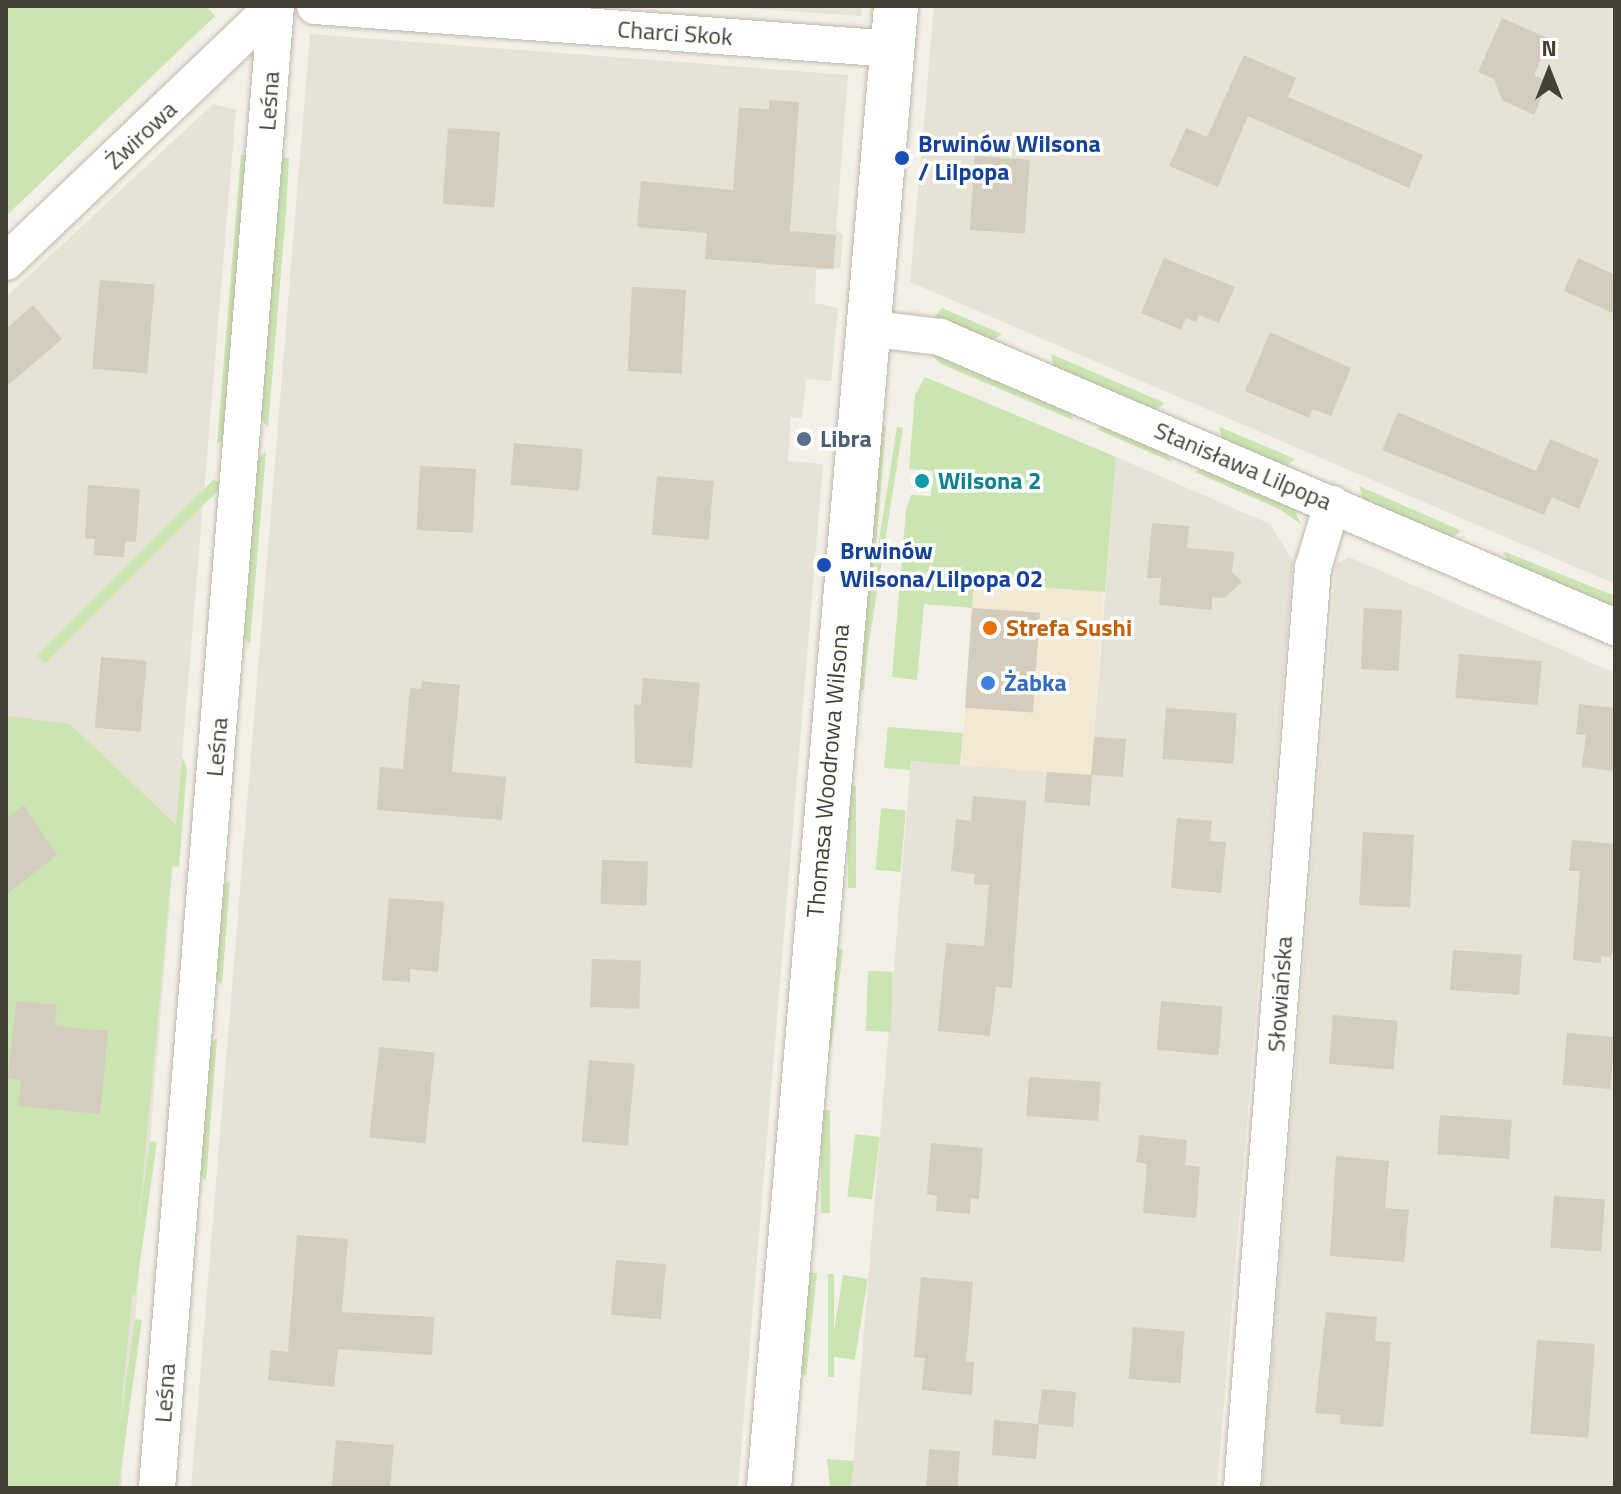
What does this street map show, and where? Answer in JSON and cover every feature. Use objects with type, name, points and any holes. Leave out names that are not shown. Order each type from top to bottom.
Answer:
[{"type":"street","name":"Żwirowa","points":[[6,262],[275,6]]},
{"type":"street","name":"Leśna","points":[[157,1488],[275,6]]},
{"type":"street","name":"Charci Skok","points":[[315,6],[892,49]]},
{"type":"street","name":"Thomasa Woodrowa Wilsona","points":[[769,1488],[865,328],[896,6]]},
{"type":"street","name":"Stanisława Lilpopa","points":[[865,328],[940,337],[1615,627]]},
{"type":"street","name":"Słowiańska","points":[[1242,1488],[1313,568],[1332,504]]},
{"type":"shaded area","points":[[715,6],[862,6],[861,16]]},
{"type":"shaded area","points":[[934,6],[1615,6],[1615,584],[910,282]]},
{"type":"shaded area","points":[[310,34],[848,75],[836,229],[843,236],[840,268],[816,270],[815,303],[838,308],[831,381],[806,379],[802,418],[791,417],[788,461],[823,464],[738,1488],[191,1488]]},
{"type":"shaded area","points":[[213,104],[236,110],[121,1488],[6,1488],[6,297]]},
{"type":"shaded area","points":[[1116,457],[1270,524],[1293,561],[1217,1488],[851,1488],[911,761],[1091,774]]},
{"type":"shaded area","points":[[1349,557],[1615,673],[1615,1488],[1262,1488],[1336,564]]},
{"type":"shaded area","points":[[974,582],[1104,591],[1091,775],[961,766]]},
{"type":"green space","points":[[6,6],[206,6],[215,16],[6,216]]},
{"type":"green space","points":[[241,155],[248,155],[226,438],[217,444]]},
{"type":"green space","points":[[281,158],[289,158],[268,427],[258,416]]},
{"type":"green space","points":[[942,308],[1002,334],[990,342],[934,317]]},
{"type":"green space","points":[[931,354],[1069,411],[1073,420],[941,364]]},
{"type":"green space","points":[[1051,354],[1165,403],[1155,411],[1054,368]]},
{"type":"green space","points":[[925,377],[1116,457],[1105,592],[974,582],[972,608],[924,604],[917,680],[892,677],[906,510],[911,495],[931,496],[933,471],[909,469],[915,395]]},
{"type":"green space","points":[[873,426],[886,426],[864,690],[854,689]]},
{"type":"green space","points":[[1105,426],[1168,453],[1172,462],[1096,429]]},
{"type":"green space","points":[[897,427],[903,428],[861,690],[856,689]]},
{"type":"green space","points":[[1219,429],[1295,459],[1285,467],[1223,440]]},
{"type":"green space","points":[[266,452],[250,644],[240,634],[255,461]]},
{"type":"green space","points":[[1203,467],[1292,506],[1302,525],[1279,509],[1195,472]]},
{"type":"green space","points":[[214,479],[222,487],[45,664],[37,656]]},
{"type":"green space","points":[[1359,486],[1460,530],[1459,533],[1449,538],[1363,500]]},
{"type":"green space","points":[[1503,551],[1615,596],[1615,609],[1508,563]]},
{"type":"green space","points":[[6,716],[70,724],[176,825],[182,757],[187,769],[179,867],[172,866],[114,1488],[6,1488]]},
{"type":"green space","points":[[888,727],[963,733],[960,765],[911,761],[910,770],[884,768]]},
{"type":"green space","points":[[848,786],[856,786],[856,888],[848,888]]},
{"type":"green space","points":[[881,808],[906,810],[901,872],[876,870]]},
{"type":"green space","points":[[230,881],[222,985],[213,975],[219,888]]},
{"type":"green space","points":[[835,948],[843,949],[831,1048],[823,1047]]},
{"type":"green space","points":[[868,971],[893,972],[891,1032],[866,1031]]},
{"type":"green space","points":[[217,1038],[206,1181],[197,1170],[207,1046]]},
{"type":"green space","points":[[821,1110],[830,1110],[830,1213],[821,1213]]},
{"type":"green space","points":[[855,1134],[880,1137],[872,1200],[847,1197]]},
{"type":"green space","points":[[150,1141],[157,1142],[135,1295],[128,1294]]},
{"type":"green space","points":[[808,1272],[817,1273],[806,1375],[797,1374]]},
{"type":"green space","points":[[828,1274],[834,1274],[834,1377],[828,1377]]},
{"type":"green space","points":[[843,1275],[868,1279],[855,1360],[830,1356]]},
{"type":"green space","points":[[135,1319],[142,1320],[118,1488],[111,1487]]},
{"type":"green space","points":[[827,1459],[854,1461],[851,1488],[830,1488]]},
{"type":"building","points":[[1502,18],[1550,39],[1534,75],[1548,82],[1534,115],[1502,100],[1494,79],[1478,72]]},
{"type":"building","points":[[1244,55],[1296,78],[1288,97],[1423,155],[1409,188],[1248,116],[1218,187],[1169,166],[1186,128],[1207,137]]},
{"type":"building","points":[[769,100],[799,102],[790,231],[836,235],[833,269],[705,259],[707,233],[637,227],[641,181],[733,190],[739,108],[769,109]]},
{"type":"building","points":[[448,128],[500,132],[495,207],[443,204]]},
{"type":"building","points":[[975,156],[1030,160],[1025,234],[970,230]]},
{"type":"building","points":[[1164,258],[1235,287],[1219,323],[1199,315],[1196,322],[1186,318],[1181,330],[1141,313]]},
{"type":"building","points":[[1578,258],[1615,275],[1615,314],[1564,291]]},
{"type":"building","points":[[100,280],[155,285],[147,373],[92,369]]},
{"type":"building","points":[[632,287],[686,290],[682,374],[628,371]]},
{"type":"building","points":[[33,305],[62,339],[6,387],[6,329]]},
{"type":"building","points":[[1270,332],[1351,368],[1331,416],[1313,409],[1309,418],[1245,391]]},
{"type":"building","points":[[1398,412],[1536,471],[1550,439],[1599,460],[1579,509],[1552,497],[1544,515],[1382,450]]},
{"type":"building","points":[[514,443],[583,449],[579,491],[510,485]]},
{"type":"building","points":[[420,466],[476,469],[473,533],[417,530]]},
{"type":"building","points":[[657,476],[714,481],[709,540],[652,535]]},
{"type":"building","points":[[88,485],[140,489],[136,542],[125,541],[124,557],[94,555],[95,539],[85,538]]},
{"type":"building","points":[[1152,523],[1189,526],[1187,548],[1234,552],[1232,572],[1242,582],[1224,598],[1212,597],[1212,610],[1159,605],[1161,578],[1147,578]]},
{"type":"building","points":[[972,608],[1040,613],[1033,712],[965,708]]},
{"type":"building","points":[[1364,608],[1402,610],[1399,671],[1361,669]]},
{"type":"building","points":[[1459,654],[1542,661],[1538,705],[1455,698]]},
{"type":"building","points":[[101,657],[147,661],[141,732],[95,728]]},
{"type":"building","points":[[643,678],[700,683],[692,768],[635,763],[634,704],[641,705]]},
{"type":"building","points":[[422,681],[460,685],[452,772],[506,777],[502,820],[377,810],[380,767],[403,769],[410,688],[421,689]]},
{"type":"building","points":[[1579,704],[1615,708],[1615,771],[1582,767],[1586,735],[1576,734]]},
{"type":"building","points":[[1166,708],[1237,713],[1233,764],[1162,759]]},
{"type":"building","points":[[1094,737],[1126,739],[1123,777],[1092,775],[1090,806],[1044,802],[1047,772],[1091,775]]},
{"type":"building","points":[[973,796],[1026,801],[1012,988],[996,987],[990,1036],[938,1031],[946,943],[984,946],[989,885],[974,884],[975,874],[951,871],[956,819],[971,821]]},
{"type":"building","points":[[24,805],[57,855],[6,895],[6,819]]},
{"type":"building","points":[[1177,818],[1212,821],[1210,841],[1226,842],[1221,893],[1171,888]]},
{"type":"building","points":[[1363,832],[1414,835],[1410,908],[1359,905]]},
{"type":"building","points":[[1572,840],[1615,844],[1615,950],[1610,957],[1601,956],[1601,963],[1573,960],[1580,871],[1569,871]]},
{"type":"building","points":[[602,860],[648,862],[646,906],[600,904]]},
{"type":"building","points":[[389,898],[444,902],[438,972],[410,969],[410,982],[382,980]]},
{"type":"building","points":[[1453,950],[1522,955],[1519,995],[1450,990]]},
{"type":"building","points":[[592,959],[641,961],[639,1009],[590,1007]]},
{"type":"building","points":[[16,1001],[57,1005],[55,1026],[108,1031],[100,1114],[18,1106],[21,1080],[8,1078]]},
{"type":"building","points":[[1161,1001],[1223,1006],[1218,1055],[1157,1050]]},
{"type":"building","points":[[1333,1015],[1398,1021],[1393,1069],[1329,1064]]},
{"type":"building","points":[[1567,1033],[1615,1037],[1610,1089],[1562,1085]]},
{"type":"building","points":[[379,1047],[435,1053],[425,1143],[369,1138]]},
{"type":"building","points":[[589,1060],[635,1064],[628,1146],[582,1142]]},
{"type":"building","points":[[1029,1077],[1101,1082],[1098,1121],[1026,1116]]},
{"type":"building","points":[[1440,1115],[1512,1120],[1509,1159],[1437,1154]]},
{"type":"building","points":[[1139,1135],[1187,1140],[1185,1165],[1200,1167],[1196,1218],[1143,1213],[1147,1164],[1136,1162]]},
{"type":"building","points":[[931,1143],[983,1148],[979,1199],[971,1198],[970,1214],[936,1211],[937,1196],[927,1194]]},
{"type":"building","points":[[1336,1156],[1389,1161],[1385,1208],[1409,1210],[1404,1262],[1330,1256]]},
{"type":"building","points":[[1554,1196],[1605,1200],[1601,1251],[1550,1248]]},
{"type":"building","points":[[297,1235],[348,1239],[342,1312],[434,1317],[432,1355],[338,1349],[334,1387],[268,1380],[271,1350],[288,1352]]},
{"type":"building","points":[[616,1260],[666,1264],[661,1319],[611,1315]]},
{"type":"building","points":[[921,1277],[973,1282],[966,1361],[974,1362],[972,1395],[922,1390],[925,1358],[914,1357]]},
{"type":"building","points":[[1326,1312],[1377,1317],[1375,1341],[1391,1342],[1383,1427],[1340,1424],[1341,1415],[1315,1413]]},
{"type":"building","points":[[1133,1327],[1185,1332],[1180,1383],[1128,1379]]},
{"type":"building","points":[[1537,1340],[1595,1344],[1588,1438],[1530,1434]]},
{"type":"building","points":[[1042,1389],[1076,1392],[1073,1427],[1039,1424],[1036,1459],[992,1455],[994,1420],[1038,1424]]},
{"type":"building","points":[[336,1440],[394,1445],[390,1488],[332,1488]]},
{"type":"building","points":[[929,1449],[960,1451],[957,1488],[926,1488]]},
{"type":"place","name":"Brwinów Wilsona / Lilpopa","points":[[902,158]]},
{"type":"place","name":"Libra","points":[[804,439]]},
{"type":"place","name":"Wilsona 2","points":[[922,481]]},
{"type":"place","name":"Brwinów Wilsona/Lilpopa 02","points":[[824,565]]},
{"type":"place","name":"Strefa Sushi","points":[[990,628]]},
{"type":"place","name":"Żabka","points":[[988,683]]}]
